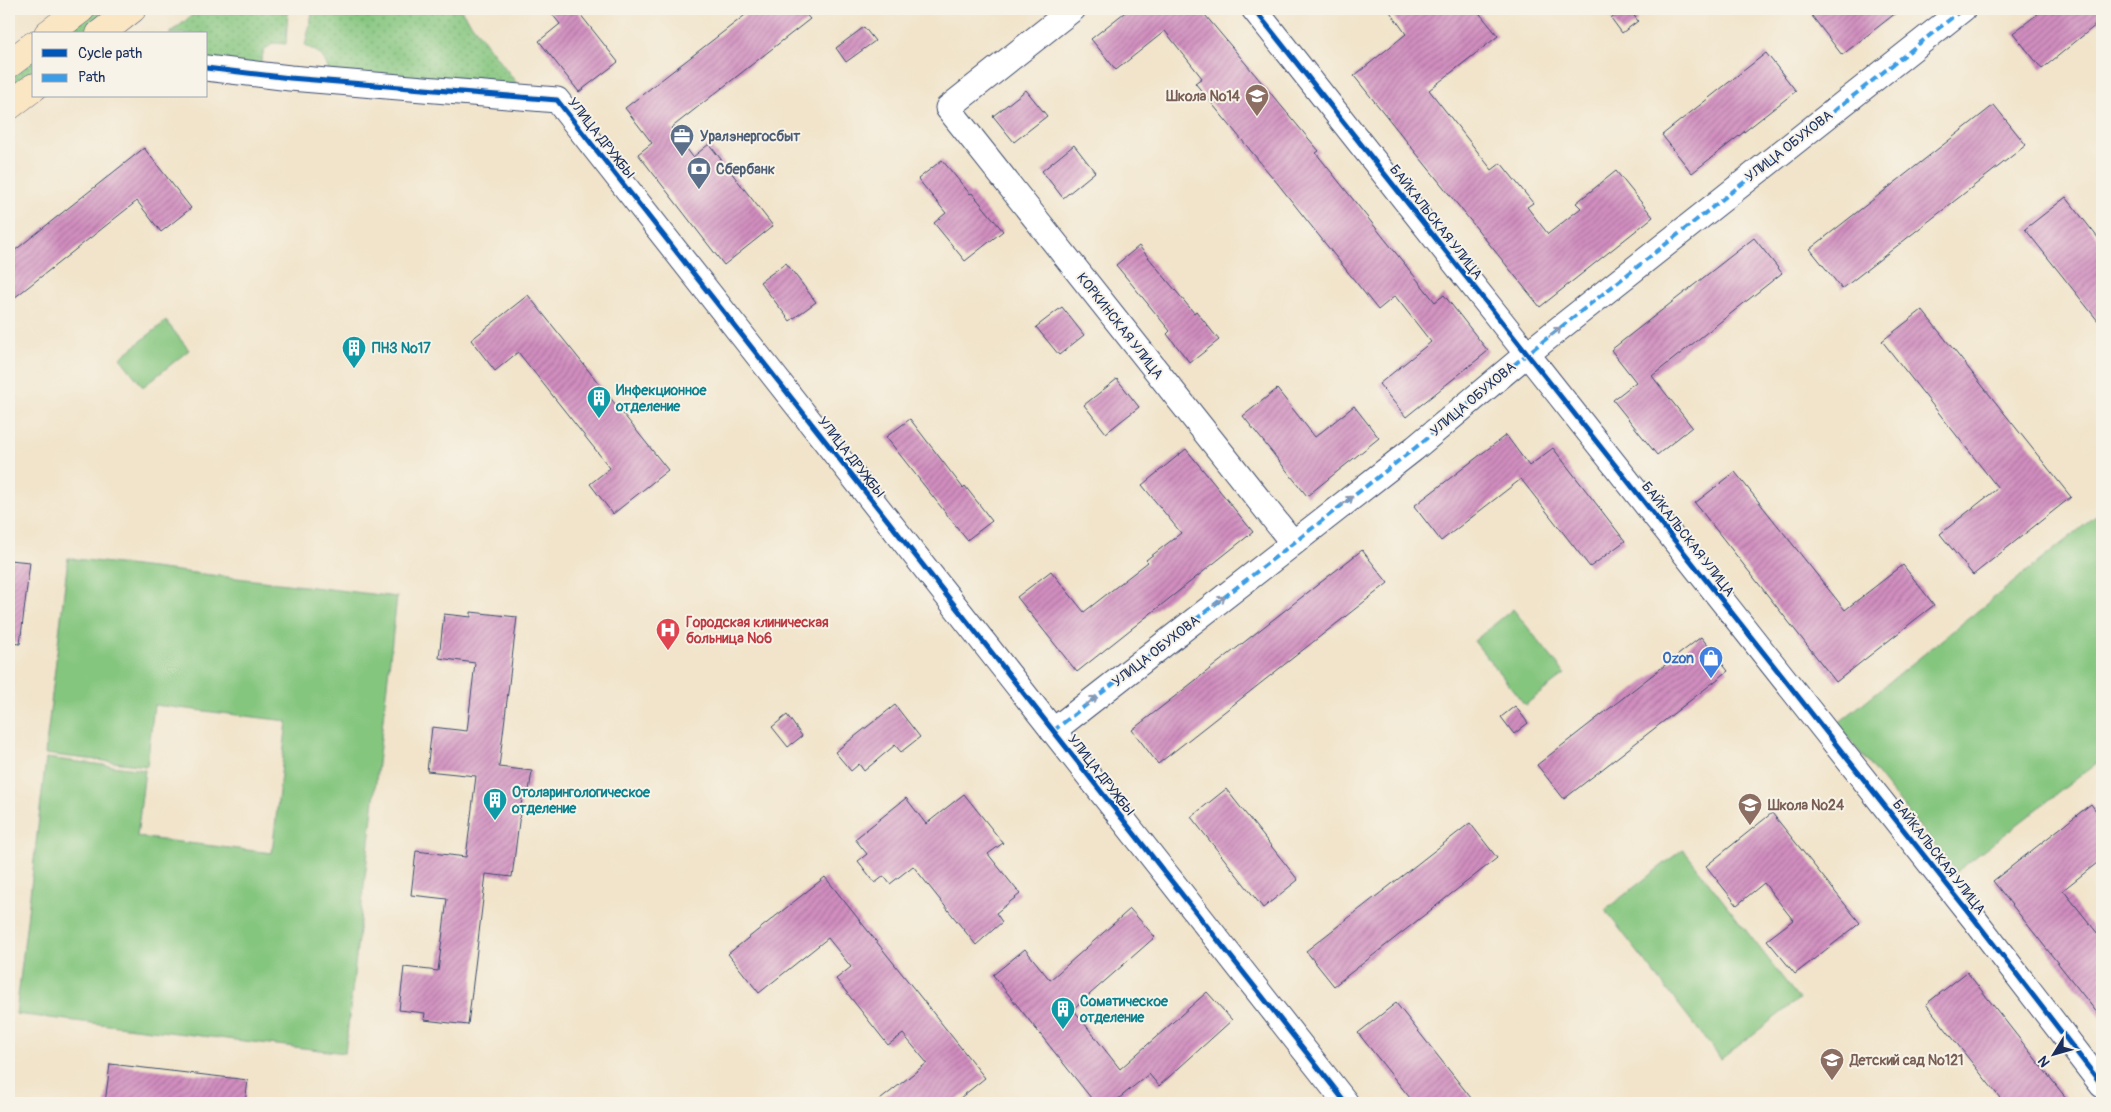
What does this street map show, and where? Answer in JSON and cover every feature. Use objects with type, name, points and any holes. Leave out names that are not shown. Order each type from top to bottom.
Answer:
[{"type":"main road","points":[[51,32],[81,9]]},
{"type":"main road","points":[[103,32],[132,9]]},
{"type":"main road","points":[[9,64],[32,47]]},
{"type":"main road","points":[[9,106],[32,88]]},
{"type":"street","name":"КОРКИНСКАЯ УЛИЦА","points":[[1073,9],[948,108],[1293,543]]},
{"type":"street","name":"БАЙКАЛЬСКАЯ УЛИЦА","points":[[1254,9],[1975,920],[2102,1085]]},
{"type":"street","name":"УЛИЦА ОБУХОВА","points":[[1053,731],[1415,448],[1527,354],[1963,9]]},
{"type":"street","name":"УЛИЦА ДРУЖБЫ","points":[[208,68],[290,78],[557,100],[1346,1103]]},
{"type":"green space","points":[[96,9],[119,9],[90,32],[67,32]]},
{"type":"green space","points":[[200,9],[288,9],[286,44],[274,43],[264,50],[259,69],[208,62],[208,32],[171,32]]},
{"type":"green space","points":[[313,9],[460,9],[522,90],[330,74],[322,56],[305,46]]},
{"type":"green space","points":[[32,59],[32,77],[9,95],[9,77]]},
{"type":"green space","points":[[166,321],[189,350],[143,387],[120,358]]},
{"type":"green space","points":[[2102,511],[2102,759],[1956,872],[1837,724]]},
{"type":"green space","points":[[68,558],[397,597],[345,1053],[16,1014],[46,758],[145,770],[137,837],[272,853],[287,721],[154,705],[147,766],[45,754]]},
{"type":"green space","points":[[1513,609],[1565,674],[1525,705],[1474,641]]},
{"type":"green space","points":[[1683,849],[1799,999],[1721,1059],[1605,910]]},
{"type":"building","points":[[548,9],[576,9],[618,62],[579,92],[539,41],[560,24]]},
{"type":"building","points":[[753,9],[801,9],[810,19],[671,128],[693,157],[709,144],[773,226],[724,265],[638,154],[652,143],[625,108]]},
{"type":"building","points":[[1129,9],[1200,9],[1319,151],[1316,153],[1435,302],[1444,295],[1488,351],[1406,417],[1379,384],[1431,342],[1395,296],[1378,310],[1195,83],[1202,78],[1165,31],[1116,70],[1091,39]]},
{"type":"building","points":[[1388,9],[1476,9],[1498,36],[1429,90],[1492,170],[1501,163],[1533,203],[1527,207],[1548,234],[1581,208],[1576,203],[1616,171],[1653,217],[1540,307],[1354,76],[1406,34]]},
{"type":"building","points":[[1623,9],[1629,9],[1638,21],[1622,33],[1611,18]]},
{"type":"building","points":[[1821,9],[1901,9],[1842,55],[1812,16]]},
{"type":"building","points":[[2044,9],[2102,9],[2102,20],[2042,69],[2013,33]]},
{"type":"building","points":[[864,27],[875,41],[846,62],[836,48]]},
{"type":"building","points":[[1766,53],[1796,91],[1692,173],[1662,135]]},
{"type":"building","points":[[1026,90],[1047,116],[1014,142],[993,116]]},
{"type":"building","points":[[1994,105],[2026,145],[1842,289],[1810,249]]},
{"type":"building","points":[[1074,145],[1095,172],[1063,198],[1042,171]]},
{"type":"building","points":[[144,148],[191,208],[161,232],[137,201],[9,302],[9,255]]},
{"type":"building","points":[[942,160],[1003,231],[965,261],[934,223],[946,213],[918,179]]},
{"type":"building","points":[[2066,197],[2102,243],[2102,326],[2025,229]]},
{"type":"building","points":[[1754,238],[1782,273],[1652,376],[1692,427],[1657,455],[1613,400],[1636,382],[1611,350]]},
{"type":"building","points":[[1139,246],[1194,313],[1196,311],[1219,340],[1190,363],[1167,334],[1170,331],[1116,265]]},
{"type":"building","points":[[786,263],[816,302],[790,321],[760,282]]},
{"type":"building","name":"Инфекционное отделение","points":[[528,295],[668,470],[613,514],[590,484],[610,468],[518,352],[495,371],[471,340]]},
{"type":"building","points":[[1062,307],[1084,335],[1059,355],[1036,327]]},
{"type":"building","points":[[1922,310],[2071,497],[1973,575],[1940,534],[1998,488],[1882,341]]},
{"type":"building","points":[[1117,379],[1139,407],[1106,433],[1084,405]]},
{"type":"building","points":[[1277,389],[1315,437],[1354,406],[1379,438],[1307,496],[1243,416]]},
{"type":"building","points":[[910,419],[963,488],[965,486],[992,521],[967,540],[886,437]]},
{"type":"building","points":[[1506,435],[1529,466],[1553,448],[1625,541],[1590,567],[1521,479],[1441,541],[1414,506]]},
{"type":"building","points":[[1186,449],[1253,532],[1077,672],[1017,597],[1051,571],[1084,612],[1148,562],[1146,560],[1181,533],[1142,485]]},
{"type":"building","points":[[1735,472],[1845,610],[1903,565],[1934,605],[1836,682],[1695,503]]},
{"type":"building","points":[[1362,550],[1388,583],[1158,764],[1132,730]]},
{"type":"building","points":[[9,560],[30,562],[20,644],[9,643]]},
{"type":"building","name":"Отоларингологическое отделение","points":[[471,612],[517,617],[499,767],[532,771],[529,791],[523,790],[512,877],[486,874],[468,1025],[424,1020],[425,1013],[399,1010],[404,967],[438,971],[447,899],[411,895],[416,851],[466,857],[476,776],[427,771],[432,727],[467,731],[475,663],[439,658],[444,614],[471,617]]},
{"type":"building","points":[[1701,637],[1728,671],[1564,799],[1537,765]]},
{"type":"building","points":[[895,705],[920,737],[901,752],[895,745],[864,771],[859,764],[851,771],[835,752]]},
{"type":"building","points":[[1515,706],[1528,723],[1514,734],[1501,717]]},
{"type":"building","points":[[787,715],[802,736],[788,747],[772,727]]},
{"type":"building","points":[[1226,789],[1298,880],[1263,908],[1191,817]]},
{"type":"building","points":[[964,794],[1003,843],[988,854],[1020,894],[996,913],[1002,922],[976,945],[913,866],[890,884],[884,876],[875,883],[858,861],[867,854],[855,839],[906,798],[926,824]]},
{"type":"building","points":[[2091,804],[2102,819],[2102,859],[2063,890],[2102,939],[2102,1019],[1993,881]]},
{"type":"building","points":[[1772,813],[1860,923],[1795,974],[1767,940],[1793,920],[1764,883],[1737,905],[1706,866]]},
{"type":"building","points":[[1470,823],[1497,858],[1334,986],[1306,951]]},
{"type":"building","points":[[825,877],[985,1078],[954,1103],[876,1103],[927,1063],[903,1034],[888,1045],[836,979],[851,967],[828,938],[759,993],[728,954]]},
{"type":"building","points":[[1130,909],[1155,937],[1073,1009],[1120,1069],[1207,992],[1232,1020],[1159,1086],[1149,1074],[1113,1103],[1095,1103],[993,975],[1025,949],[1050,980]]},
{"type":"building","points":[[1967,972],[2070,1103],[2004,1103],[1969,1059],[1926,1004]]},
{"type":"building","points":[[1396,1003],[1475,1103],[1414,1103],[1358,1033]]},
{"type":"building","points":[[110,1064],[248,1080],[245,1103],[105,1103]]},
{"type":"marked path","points":[[1053,731],[1415,448],[1527,354],[1963,9]]},
{"type":"cycle path","points":[[1254,9],[1975,920],[2102,1085]]},
{"type":"cycle path","points":[[208,68],[290,78],[557,100],[1346,1103]]},
{"type":"place","name":"Школа №14","points":[[1257,117]]},
{"type":"place","name":"Уралэнергосбыт","points":[[682,157]]},
{"type":"place","name":"Сбербанк","points":[[699,190]]},
{"type":"place","name":"ПНЗ №17","points":[[354,369]]},
{"type":"place","name":"Инфекционное отделение","points":[[599,419]]},
{"type":"place","name":"Городская клиническая больница №6","points":[[668,651]]},
{"type":"place","name":"Ozon","points":[[1711,679]]},
{"type":"place","name":"Отоларингологическое отделение","points":[[495,821]]},
{"type":"place","name":"Школа №24","points":[[1750,826]]},
{"type":"place","name":"Соматическое отделение","points":[[1063,1030]]},
{"type":"place","name":"Детский сад №121","points":[[1832,1081]]}]
